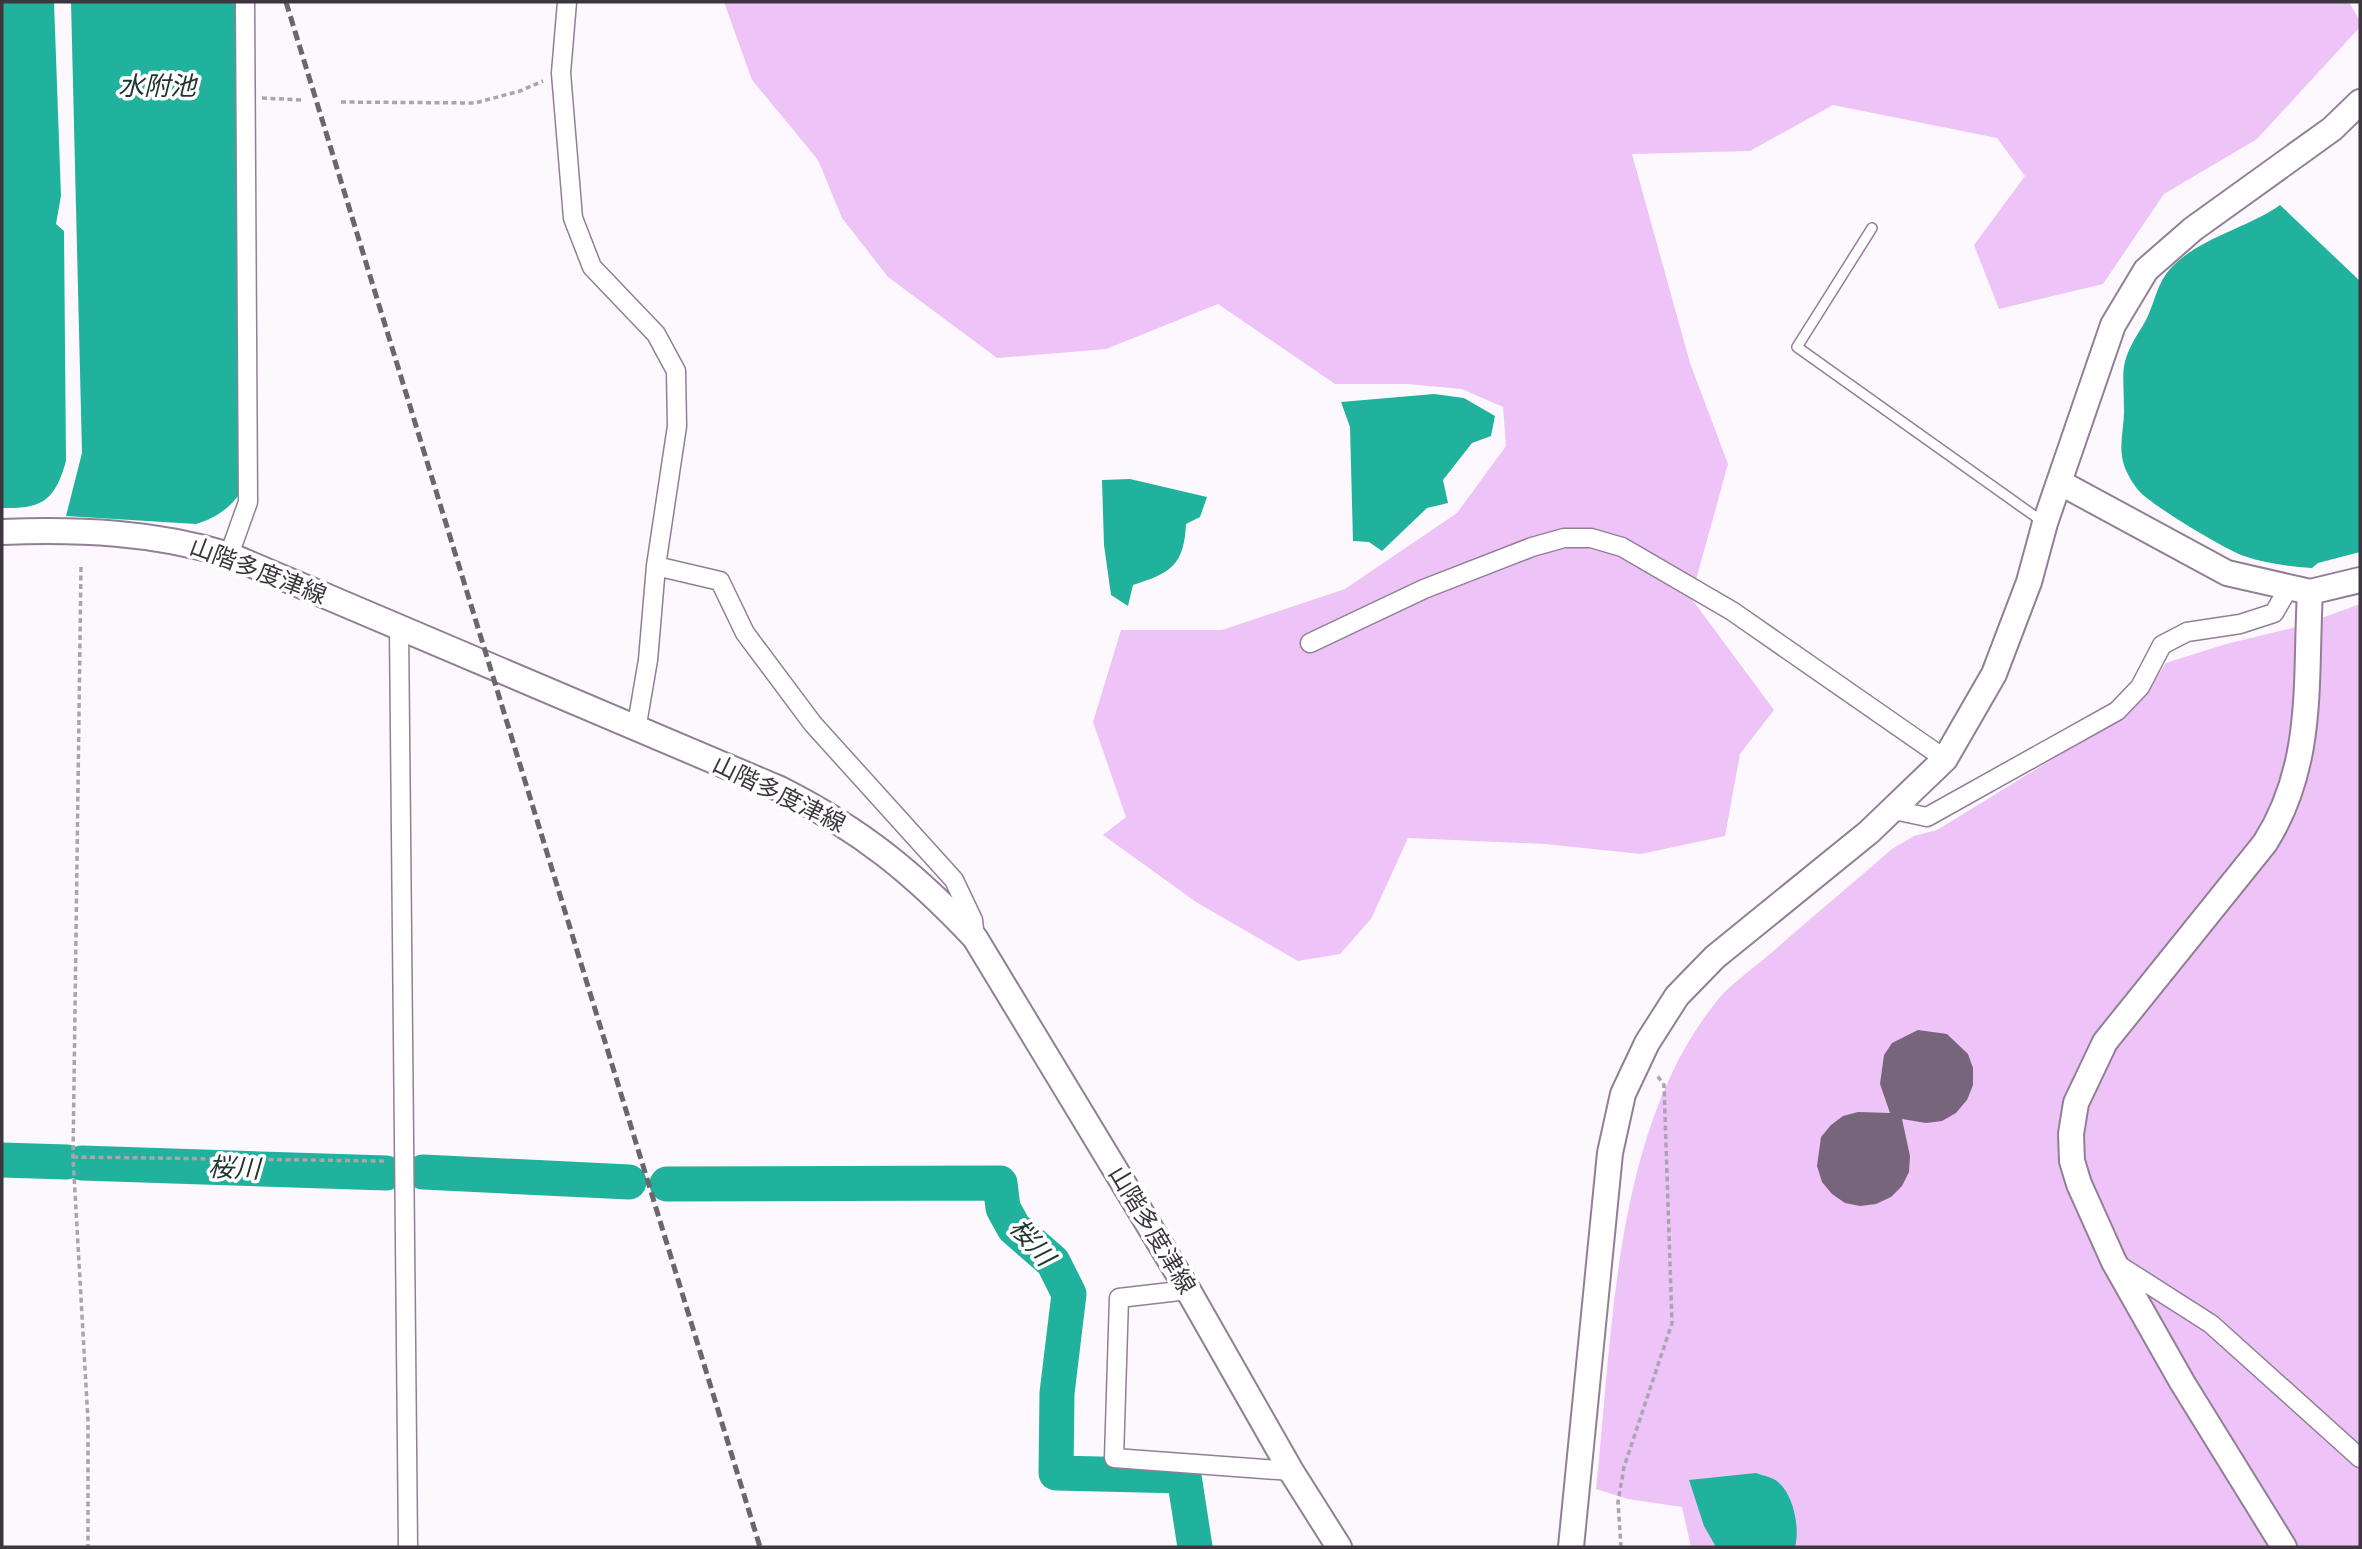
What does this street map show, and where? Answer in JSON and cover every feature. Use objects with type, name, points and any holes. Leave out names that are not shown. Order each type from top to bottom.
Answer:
[{"type":"street","points":[[229,555],[248,502],[245,2]]},
{"type":"street","points":[[567,2],[561,73],[573,218],[592,267],[656,334],[676,371],[677,426],[656,566],[648,660],[636,730]]},
{"type":"street","points":[[1571,1547],[1610,1153],[1623,1094],[1642,1054],[1677,996],[1715,957],[1894,810],[1945,759],[1994,674],[2029,582],[2045,523],[2113,326],[2146,270],[2193,229],[2332,129],[2360,102]]},
{"type":"street","points":[[2059,482],[2228,573],[2299,590],[2360,580]]},
{"type":"street","name":"山階多度津線","points":[[2,532],[79,529],[186,542],[229,555],[780,789],[833,816],[885,852],[931,891],[975,938],[1188,1290],[1291,1471],[1339,1547]]},
{"type":"street","points":[[1310,643],[1424,589],[1532,547],[1564,538],[1591,538],[1622,547],[1732,611],[1945,759]]},
{"type":"street","points":[[656,566],[720,581],[745,633],[813,724],[954,880],[973,920],[975,938]]},
{"type":"street","points":[[1894,810],[1927,817],[1975,793],[2117,711],[2140,687],[2162,645],[2187,632],[2240,624],[2274,613],[2299,590]]},
{"type":"street","points":[[2284,1547],[2182,1382],[2114,1262],[2079,1185],[2072,1161],[2071,1134],[2076,1103],[2105,1042],[2265,843],[2283,815],[2297,775],[2304,737],[2299,590]]},
{"type":"street","points":[[399,628],[407,1162],[408,1547]]},
{"type":"street","points":[[2114,1262],[2211,1324],[2360,1458]]},
{"type":"street","points":[[1188,1290],[1119,1298],[1114,1458],[1291,1471]]},
{"type":"lane","points":[[1872,228],[1797,347],[2045,523]]},
{"type":"path","points":[[341,102],[474,103],[520,91],[561,73]]},
{"type":"path","points":[[245,97],[302,100]]},
{"type":"path","points":[[81,567],[73,1157],[88,1421],[88,1547]]},
{"type":"path","points":[[1621,1547],[1618,1502],[1624,1466],[1672,1323],[1664,1085],[1642,1054]]},
{"type":"path","points":[[73,1157],[407,1162]]},
{"type":"shaded area","points":[[724,2],[2349,2],[2360,21],[2360,27],[2257,139],[2164,194],[2103,284],[1999,309],[1974,245],[2025,176],[1997,138],[1833,105],[1750,151],[1632,154],[1690,363],[1728,464],[1691,598],[1774,710],[1740,754],[1725,836],[1641,854],[1545,844],[1408,838],[1371,919],[1340,954],[1298,961],[1196,902],[1103,835],[1126,817],[1093,722],[1121,630],[1222,630],[1345,589],[1457,513],[1506,446],[1503,407],[1462,389],[1407,384],[1335,384],[1218,304],[1106,349],[997,358],[888,277],[842,218],[818,160],[752,80]]},
{"type":"shaded area","points":[[2360,604],[2360,1547],[1691,1547],[1682,1507],[1628,1499],[1596,1489],[1614,1300],[1637,1171],[1656,1110],[1682,1054],[1722,995],[1892,849],[1914,836],[1937,830],[2123,716],[2150,688],[2166,663],[2226,644],[2300,626]]},
{"type":"water","points":[[2,2],[54,2],[61,196],[56,224],[64,231],[66,461],[52,493],[37,504],[16,508],[2,508]]},
{"type":"water","name":"水附池","points":[[71,2],[239,2],[246,484],[225,509],[196,524],[66,516],[82,453]]},
{"type":"water","points":[[2280,205],[2360,281],[2360,552],[2318,563],[2312,568],[2270,563],[2244,556],[2190,527],[2140,492],[2126,471],[2121,452],[2126,359],[2165,276],[2181,258],[2194,249]]},
{"type":"water","points":[[1434,394],[1464,398],[1495,416],[1491,436],[1472,443],[1443,480],[1448,503],[1427,508],[1382,551],[1369,542],[1353,541],[1350,427],[1341,402]]},
{"type":"water","points":[[1130,479],[1207,497],[1200,517],[1186,524],[1182,549],[1173,565],[1157,576],[1133,585],[1128,606],[1111,595],[1104,545],[1102,480]]},
{"type":"water","points":[[1756,1473],[1776,1480],[1788,1495],[1796,1522],[1795,1547],[1716,1547],[1704,1526],[1689,1480]]},
{"type":"building","points":[[1918,1030],[1947,1034],[1968,1054],[1973,1068],[1973,1085],[1967,1100],[1956,1113],[1942,1121],[1926,1123],[1902,1119],[1910,1156],[1909,1172],[1902,1186],[1891,1197],[1876,1204],[1860,1206],[1845,1203],[1832,1194],[1822,1182],[1817,1166],[1821,1137],[1843,1116],[1858,1112],[1890,1113],[1880,1084],[1884,1055],[1892,1043]]},
{"type":"waterway","name":"桜川","points":[[2,1160],[67,1162]]},
{"type":"waterway","name":"桜川","points":[[82,1163],[386,1173]]},
{"type":"waterway","name":"桜川","points":[[423,1172],[629,1182]]},
{"type":"waterway","name":"桜川","points":[[667,1184],[1000,1183],[1003,1208],[1014,1228],[1053,1262],[1069,1294],[1057,1393],[1056,1473],[1184,1476],[1195,1547]]},
{"type":"railway","points":[[286,2],[760,1547]]}]
